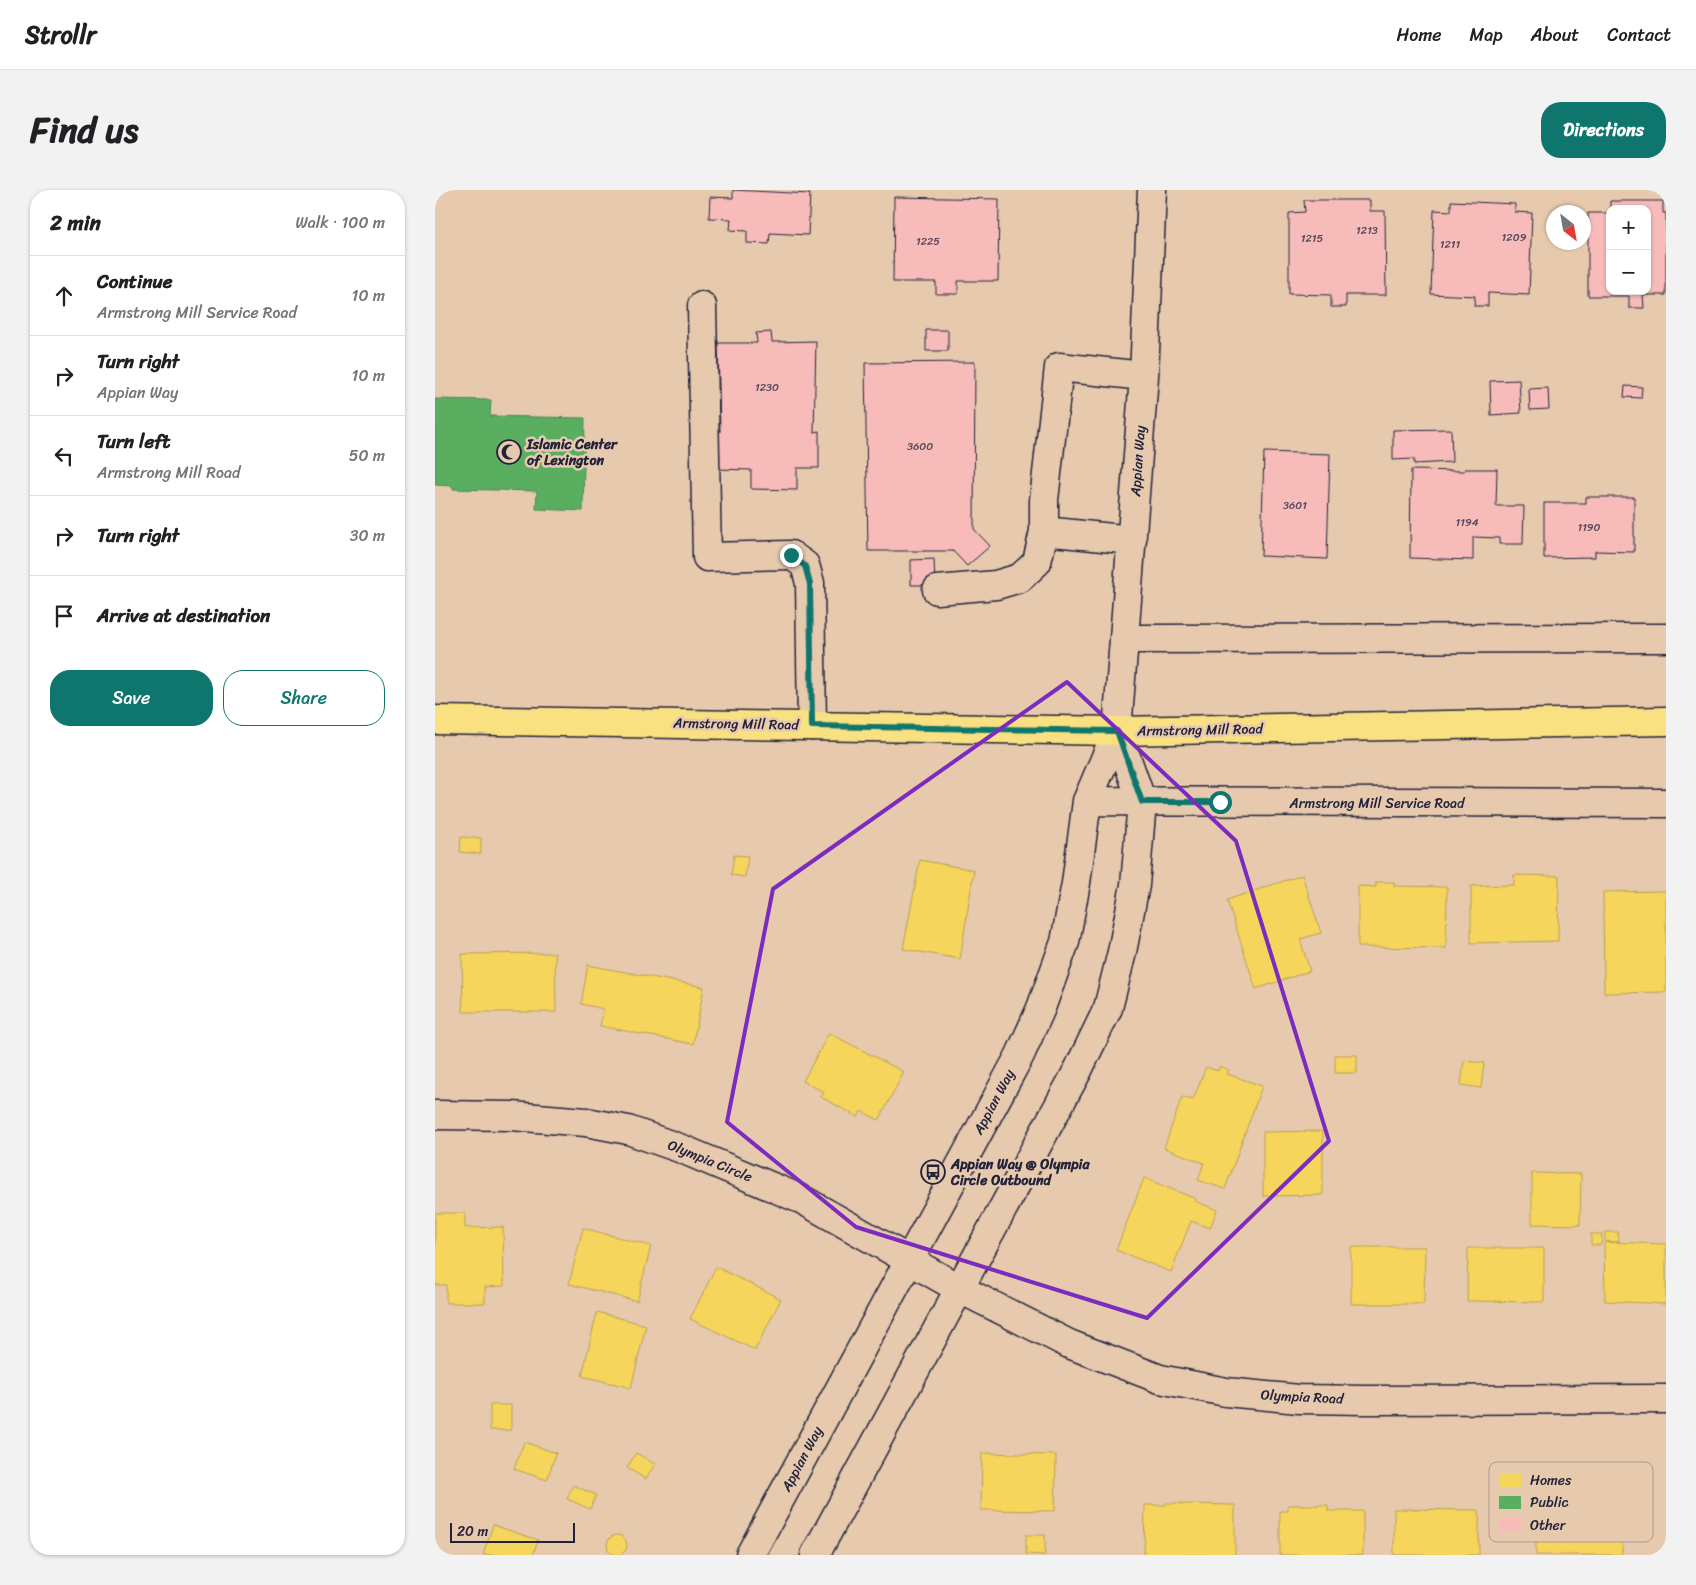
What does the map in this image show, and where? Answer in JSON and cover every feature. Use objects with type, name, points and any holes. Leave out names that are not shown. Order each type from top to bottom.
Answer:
[{"type":"main road","name":"Armstrong Mill Road","points":[[435,720],[1117,731],[1666,721]]},
{"type":"street","name":"Appian Way","points":[[750,1555],[1020,1055],[1041,1008],[1065,942],[1076,883],[1087,802],[1117,731],[1143,376],[1152,190]]},
{"type":"street","points":[[701,306],[707,557],[791,555],[805,566],[810,584],[812,726]]},
{"type":"street","points":[[937,590],[996,585],[1020,578],[1037,562],[1044,531],[1044,500],[1059,367],[1143,376]]},
{"type":"street","points":[[1044,531],[1132,540]]},
{"type":"street","points":[[1125,639],[1666,638]]},
{"type":"street","name":"Appian Way","points":[[815,1555],[1078,1070],[1108,1008],[1122,952],[1135,885],[1142,802],[1117,731]]},
{"type":"street","name":"Armstrong Mill Service Road","points":[[1087,802],[1666,803]]},
{"type":"street","name":"Olympia Circle","points":[[435,1114],[512,1116],[586,1122],[628,1130],[682,1148],[803,1200],[959,1289]]},
{"type":"street","name":"Olympia Road","points":[[959,1289],[1069,1344],[1160,1379],[1226,1392],[1299,1399],[1666,1399]]},
{"type":"highlighted area","points":[[1067,682],[1236,841],[1329,1141],[1147,1318],[856,1227],[727,1122],[773,889]]},
{"type":"building: Homes","points":[[461,837],[481,838],[481,854],[460,852]]},
{"type":"building: Homes","points":[[734,855],[748,856],[745,877],[731,875]]},
{"type":"building: Homes","points":[[920,860],[974,870],[960,959],[903,949]]},
{"type":"building: Homes","points":[[1302,875],[1321,933],[1300,939],[1310,971],[1256,989],[1227,900]]},
{"type":"building: Homes","points":[[1514,875],[1559,876],[1558,941],[1471,943],[1471,886],[1514,885]]},
{"type":"building: Homes","points":[[1376,882],[1394,882],[1394,886],[1447,887],[1446,948],[1358,947],[1358,886],[1376,887]]},
{"type":"building: Homes","points":[[1666,891],[1666,992],[1604,993],[1603,892]]},
{"type":"building: Homes","points":[[555,953],[556,1012],[463,1012],[462,954]]},
{"type":"building: Homes","points":[[588,965],[704,987],[693,1044],[600,1026],[604,1009],[581,1004]]},
{"type":"building: Homes","points":[[829,1033],[904,1072],[879,1120],[861,1111],[858,1117],[821,1097],[824,1092],[803,1081]]},
{"type":"building: Homes","points":[[1335,1055],[1357,1055],[1357,1073],[1335,1073]]},
{"type":"building: Homes","points":[[1464,1061],[1484,1063],[1481,1088],[1461,1085]]},
{"type":"building: Homes","points":[[1220,1066],[1229,1070],[1227,1074],[1262,1086],[1225,1189],[1198,1180],[1204,1163],[1164,1148],[1182,1097],[1193,1100],[1206,1067],[1218,1071]]},
{"type":"building: Homes","points":[[1323,1131],[1323,1195],[1263,1196],[1263,1132]]},
{"type":"building: Homes","points":[[1532,1173],[1581,1174],[1580,1225],[1532,1224]]},
{"type":"building: Homes","points":[[1144,1178],[1196,1199],[1195,1201],[1217,1210],[1210,1228],[1191,1221],[1171,1272],[1116,1250]]},
{"type":"building: Homes","points":[[435,1213],[465,1213],[465,1228],[503,1227],[504,1286],[485,1287],[485,1303],[446,1303],[446,1285],[435,1285]]},
{"type":"building: Homes","points":[[583,1228],[651,1246],[637,1301],[569,1284]]},
{"type":"building: Homes","points":[[1605,1232],[1618,1232],[1619,1242],[1605,1242]]},
{"type":"building: Homes","points":[[1591,1234],[1602,1234],[1601,1245],[1591,1245]]},
{"type":"building: Homes","points":[[1604,1243],[1666,1244],[1666,1304],[1605,1301]]},
{"type":"building: Homes","points":[[1351,1247],[1425,1247],[1424,1304],[1351,1304]]},
{"type":"building: Homes","points":[[1468,1248],[1544,1248],[1544,1302],[1467,1301]]},
{"type":"building: Homes","points":[[716,1267],[781,1299],[755,1350],[690,1319]]},
{"type":"building: Homes","points":[[597,1312],[646,1325],[631,1388],[582,1376]]},
{"type":"building: Homes","points":[[490,1405],[511,1405],[511,1430],[490,1430]]},
{"type":"building: Homes","points":[[524,1442],[556,1453],[547,1480],[514,1469]]},
{"type":"building: Homes","points":[[636,1453],[655,1464],[646,1479],[627,1468]]},
{"type":"building: Homes","points":[[982,1453],[1056,1455],[1055,1511],[981,1510]]},
{"type":"building: Homes","points":[[573,1485],[596,1495],[590,1509],[567,1499]]},
{"type":"building: Homes","points":[[1166,1503],[1235,1505],[1235,1555],[1144,1555],[1145,1505],[1166,1505]]},
{"type":"building: Homes","points":[[1288,1505],[1328,1505],[1328,1511],[1363,1511],[1363,1555],[1280,1555],[1280,1511],[1288,1511]]},
{"type":"building: Homes","points":[[1394,1509],[1479,1510],[1479,1555],[1394,1555]]},
{"type":"building: Homes","points":[[493,1525],[538,1540],[533,1555],[483,1555]]},
{"type":"building: Homes","points":[[613,1535],[621,1535],[627,1541],[627,1549],[621,1555],[613,1555],[607,1549],[607,1541]]},
{"type":"building: Homes","points":[[1026,1535],[1045,1535],[1045,1555],[1026,1554]]},
{"type":"building: Homes","points":[[1536,1542],[1622,1542],[1622,1555],[1536,1555]]},
{"type":"building: Public","name":"Islamic Center of Lexington","points":[[435,399],[491,400],[490,416],[585,418],[583,511],[536,509],[537,491],[453,489],[453,486],[435,485]]},
{"type":"building: Other","points":[[733,190],[810,194],[808,235],[770,233],[769,244],[747,243],[747,231],[730,230],[731,219],[709,218],[710,197],[733,198]]},
{"type":"building: Other","points":[[894,197],[999,199],[998,281],[958,281],[958,294],[936,294],[936,282],[893,282]]},
{"type":"building: Other","points":[[1304,200],[1370,200],[1370,211],[1385,211],[1386,295],[1346,295],[1346,307],[1331,307],[1331,295],[1289,294],[1289,213],[1305,212]]},
{"type":"building: Other","points":[[1451,201],[1515,204],[1515,212],[1532,213],[1529,295],[1488,293],[1488,306],[1474,306],[1475,296],[1431,294],[1434,210],[1451,211]]},
{"type":"building: Other","points":[[1610,201],[1663,201],[1663,213],[1666,213],[1666,295],[1651,295],[1651,205],[1610,205]]},
{"type":"building: Other","points":[[1591,213],[1606,213],[1606,295],[1643,295],[1644,308],[1629,308],[1629,296],[1588,296],[1588,250],[1591,250]]},
{"type":"building: Other","points":[[926,330],[948,330],[948,351],[926,351]]},
{"type":"building: Other","points":[[771,332],[772,342],[816,341],[814,432],[819,431],[819,468],[797,468],[797,490],[751,489],[751,470],[716,469],[716,432],[720,432],[718,343],[757,343],[756,333]]},
{"type":"building: Other","points":[[975,362],[974,529],[990,546],[967,566],[953,551],[868,551],[865,363]]},
{"type":"building: Other","points":[[1519,380],[1521,413],[1491,415],[1490,381]]},
{"type":"building: Other","points":[[1625,386],[1642,387],[1641,398],[1624,397]]},
{"type":"building: Other","points":[[1548,388],[1549,409],[1530,410],[1529,389]]},
{"type":"building: Other","points":[[1451,429],[1452,462],[1414,464],[1414,459],[1393,460],[1393,430]]},
{"type":"building: Other","points":[[1264,452],[1330,454],[1327,559],[1261,556]]},
{"type":"building: Other","points":[[1465,469],[1497,469],[1496,506],[1524,506],[1523,544],[1499,544],[1499,538],[1473,537],[1473,560],[1410,558],[1411,470],[1464,471]]},
{"type":"building: Other","points":[[1586,497],[1634,497],[1634,552],[1595,551],[1595,557],[1544,558],[1544,503],[1586,503]]},
{"type":"building: Other","points":[[934,559],[935,585],[911,585],[911,560]]},
{"type":"place","name":"Islamic Center of Lexington","points":[[509,452]]},
{"type":"place","name":"Appian Way @ Olympia Circle Outbound","points":[[933,1172]]},
{"type":"route","points":[[791,555],[805,566],[810,584],[812,726],[1117,731],[1142,802],[1220,802]]}]
